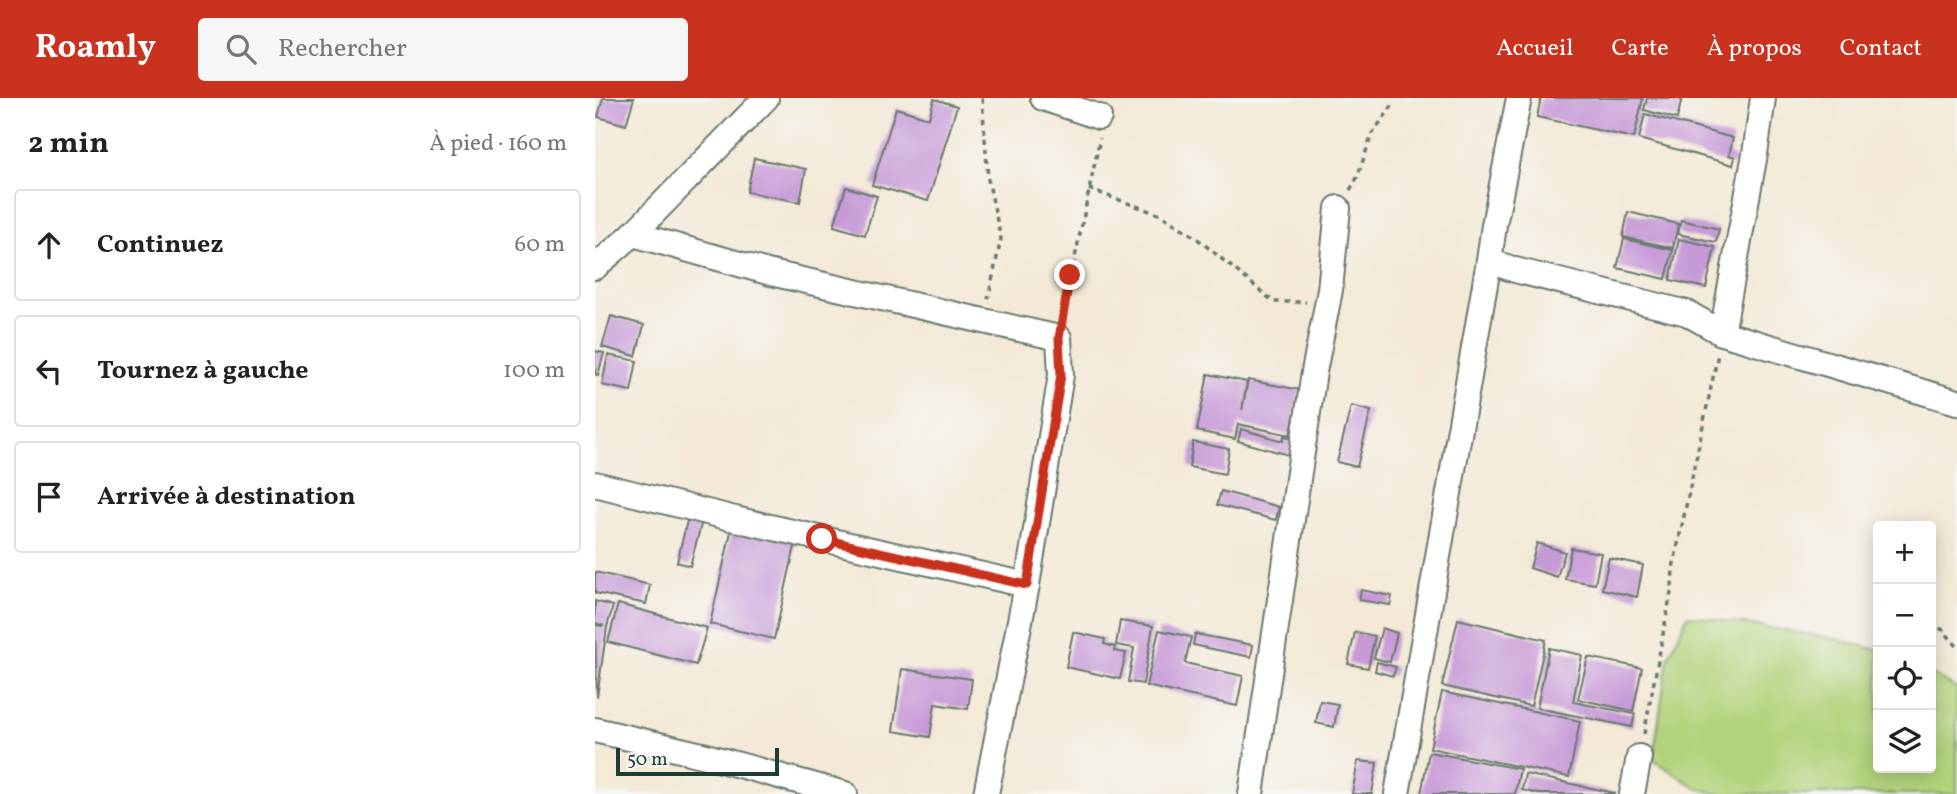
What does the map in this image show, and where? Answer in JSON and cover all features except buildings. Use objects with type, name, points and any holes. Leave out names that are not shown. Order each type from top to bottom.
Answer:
[{"type":"street","points":[[596,265],[633,234],[766,98]]},
{"type":"street","points":[[1042,98],[1100,117]]},
{"type":"street","points":[[1397,794],[1494,225],[1519,98]]},
{"type":"street","points":[[1722,333],[1763,98]]},
{"type":"street","points":[[1251,794],[1314,372],[1330,290],[1338,208]]},
{"type":"street","points":[[633,234],[771,273],[1059,338],[1061,375],[1027,585],[986,794]]},
{"type":"street","points":[[1489,261],[1515,270],[1687,313],[1722,333],[1957,402]]},
{"type":"street","points":[[595,484],[751,523],[1027,585]]},
{"type":"street","points":[[595,730],[706,756],[845,794]]},
{"type":"street","points":[[1632,794],[1639,757]]},
{"type":"path","points":[[980,321],[991,292],[1001,239],[988,179],[982,98]]},
{"type":"path","points":[[1357,178],[1372,134],[1395,102]]},
{"type":"path","points":[[1059,338],[1103,126],[1100,117]]},
{"type":"path","points":[[1089,189],[1161,215],[1194,236],[1274,302],[1303,303],[1330,290]]},
{"type":"path","points":[[1639,757],[1687,498],[1722,333]]},
{"type":"path","points":[[1936,626],[1943,629],[1957,646]]},
{"type":"green space","points":[[1688,615],[1832,638],[1873,649],[1873,773],[1936,773],[1936,677],[1957,689],[1957,794],[1719,794],[1696,788],[1653,759],[1668,658]]},
{"type":"route","points":[[822,539],[1027,585],[1061,375],[1059,338],[1070,275]]}]
